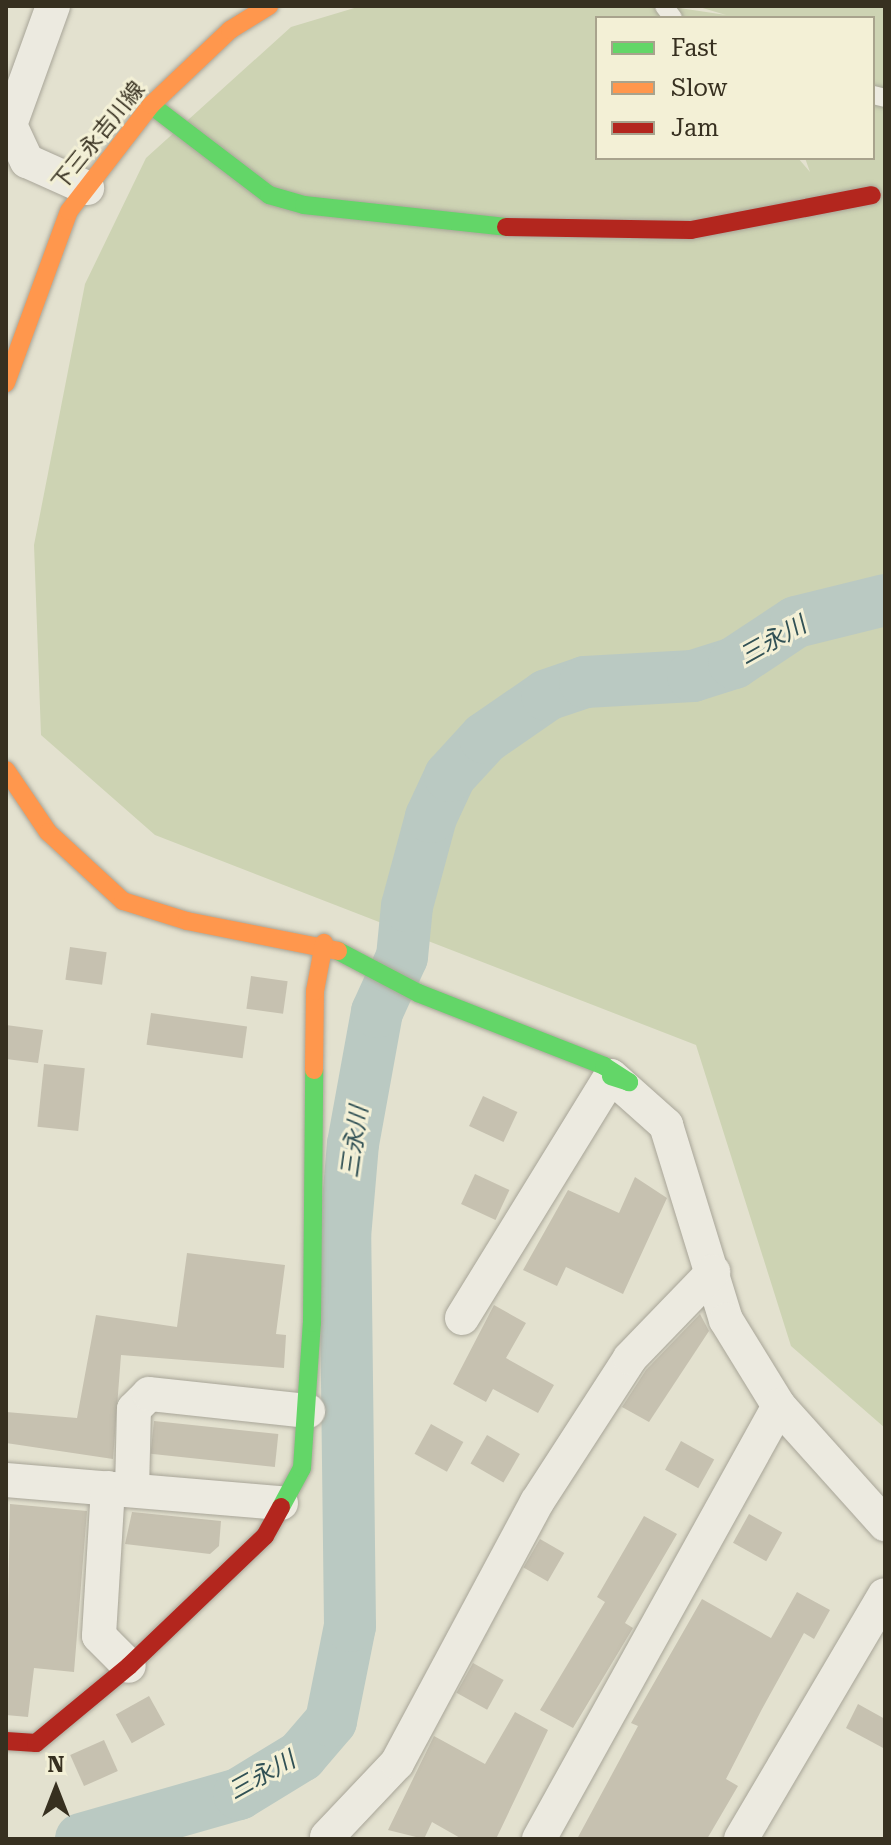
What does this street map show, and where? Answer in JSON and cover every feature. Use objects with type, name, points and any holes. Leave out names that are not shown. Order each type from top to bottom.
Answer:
[{"type":"street","points":[[53,6],[8,125],[27,161],[87,188]]},
{"type":"street","name":"下三永吉川線","points":[[6,383],[69,211],[151,105],[230,30],[269,6]]},
{"type":"street","points":[[151,105],[269,195],[304,205],[539,230],[691,230],[804,213],[878,192]]},
{"type":"street","points":[[6,770],[48,832],[123,901],[187,921],[324,943],[418,993],[604,1066],[629,1082],[611,1076]]},
{"type":"street","points":[[6,1741],[36,1743],[129,1666],[265,1536],[302,1468],[308,1411],[315,1006],[324,943]]},
{"type":"street","points":[[611,1076],[666,1125],[726,1320],[779,1406],[885,1524]]},
{"type":"street","points":[[462,1318],[611,1076]]},
{"type":"street","points":[[332,1839],[327,1837],[397,1763],[537,1502],[630,1358],[713,1272]]},
{"type":"street","points":[[129,1666],[99,1636],[134,1409],[149,1394],[308,1411]]},
{"type":"street","points":[[539,1839],[779,1406]]},
{"type":"street","points":[[6,1480],[281,1503]]},
{"type":"street","points":[[741,1839],[885,1595]]},
{"type":"green space","points":[[361,6],[666,6],[726,15],[696,6],[885,6],[885,1428],[791,1346],[696,1045],[155,835],[41,735],[34,545],[85,284],[146,158],[291,27]]},
{"type":"building","points":[[70,947],[107,952],[102,985],[65,980]]},
{"type":"building","points":[[251,976],[288,981],[283,1014],[246,1009]]},
{"type":"building","points":[[151,1013],[247,1026],[243,1058],[147,1045]]},
{"type":"building","points":[[6,1025],[43,1030],[38,1063],[6,1059]]},
{"type":"building","points":[[44,1064],[85,1068],[78,1131],[37,1127]]},
{"type":"building","points":[[483,1096],[517,1112],[503,1142],[469,1126]]},
{"type":"building","points":[[475,1174],[509,1190],[495,1220],[461,1204]]},
{"type":"building","points":[[635,1177],[667,1198],[623,1294],[566,1267],[557,1286],[523,1270],[568,1190],[619,1213]]},
{"type":"building","points":[[187,1253],[285,1265],[276,1334],[286,1335],[284,1368],[121,1355],[113,1459],[6,1443],[6,1412],[77,1418],[96,1315],[177,1327]]},
{"type":"building","points":[[494,1305],[526,1323],[506,1358],[554,1385],[538,1413],[493,1389],[486,1402],[453,1384]]},
{"type":"building","points":[[700,1314],[709,1331],[649,1422],[622,1407],[646,1370]]},
{"type":"building","points":[[154,1421],[278,1434],[275,1467],[151,1454]]},
{"type":"building","points":[[431,1424],[463,1442],[447,1472],[415,1454]]},
{"type":"building","points":[[487,1435],[520,1454],[503,1483],[470,1464]]},
{"type":"building","points":[[681,1441],[714,1459],[698,1488],[665,1470]]},
{"type":"building","points":[[10,1504],[87,1511],[74,1672],[34,1668],[28,1717],[6,1715]]},
{"type":"building","points":[[132,1512],[221,1521],[219,1546],[210,1554],[125,1544]]},
{"type":"building","points":[[749,1514],[782,1532],[766,1561],[733,1543]]},
{"type":"building","points":[[644,1516],[677,1534],[625,1623],[633,1628],[573,1728],[540,1710],[605,1602],[597,1597]]},
{"type":"building","points":[[540,1539],[564,1553],[548,1582],[524,1568]]},
{"type":"building","points":[[797,1592],[830,1610],[814,1639],[804,1633],[762,1709],[726,1779],[738,1786],[707,1839],[577,1839],[638,1726],[631,1723],[702,1599],[771,1638]]},
{"type":"building","points":[[473,1663],[504,1680],[487,1710],[457,1693]]},
{"type":"building","points":[[149,1696],[165,1725],[132,1743],[116,1714]]},
{"type":"building","points":[[858,1704],[885,1719],[885,1749],[846,1728]]},
{"type":"building","points":[[515,1712],[548,1730],[496,1839],[462,1839],[432,1822],[424,1839],[388,1830],[434,1736],[485,1764]]},
{"type":"building","points":[[104,1740],[118,1771],[84,1786],[70,1755]]},
{"type":"waterway","name":"三永川","points":[[81,1839],[239,1794],[301,1756],[331,1721],[350,1626],[345,1237],[353,1144],[377,1012],[402,957],[407,906],[431,817],[450,776],[485,738],[547,695],[585,682],[693,676],[734,663],[796,622],[885,600]]},
{"type":"traffic: fast","points":[[151,105],[269,195],[304,205],[506,227]]},
{"type":"traffic: fast","points":[[338,951],[418,993],[604,1066],[629,1082],[611,1076]]},
{"type":"traffic: fast","points":[[281,1507],[302,1468],[312,1323],[314,1070]]},
{"type":"traffic: slow","points":[[6,383],[69,211],[151,105],[230,30],[269,6]]},
{"type":"traffic: slow","points":[[6,770],[48,832],[123,901],[187,921],[338,951]]},
{"type":"traffic: slow","points":[[314,1070],[315,991],[324,943]]},
{"type":"traffic: jam","points":[[506,227],[691,230],[872,195]]},
{"type":"traffic: jam","points":[[6,1741],[36,1743],[129,1666],[265,1536],[281,1507]]}]
